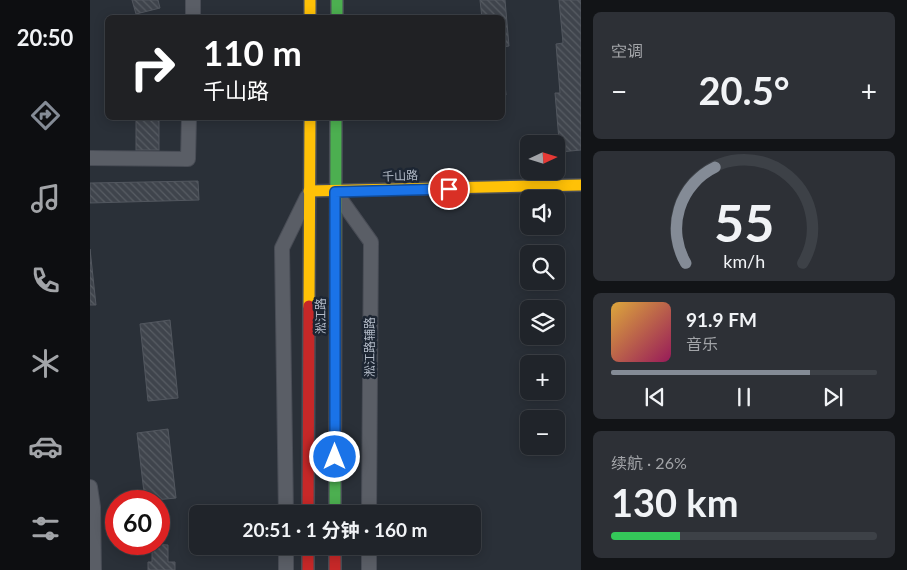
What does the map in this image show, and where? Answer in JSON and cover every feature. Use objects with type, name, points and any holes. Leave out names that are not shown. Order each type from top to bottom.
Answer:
[{"type":"main road","points":[[310,0],[310,15]]},
{"type":"main road","points":[[337,0],[337,15]]},
{"type":"main road","name":"淞江路","points":[[308,505],[310,120]]},
{"type":"main road","name":"淞江路","points":[[335,505],[336,120]]},
{"type":"main road","name":"千山路","points":[[310,192],[581,185]]},
{"type":"main road","points":[[308,555],[308,570]]},
{"type":"main road","points":[[335,555],[335,570]]},
{"type":"street","points":[[193,0],[193,15]]},
{"type":"street","points":[[90,158],[188,159],[189,120]]},
{"type":"street","points":[[286,505],[282,248],[310,192]]},
{"type":"street","name":"淞江路辅路","points":[[335,192],[371,242],[369,505]]},
{"type":"street","points":[[90,487],[93,507],[94,570]]},
{"type":"street","points":[[286,555],[286,570]]},
{"type":"street","points":[[369,555],[369,570]]},
{"type":"building","points":[[132,0],[158,0],[160,8],[136,14]]},
{"type":"building","points":[[480,0],[505,0],[509,46],[505,47],[505,15],[482,15]]},
{"type":"building","points":[[559,0],[581,0],[581,150],[565,152],[565,135],[559,135],[555,93],[560,93],[556,44],[563,43]]},
{"type":"building","points":[[136,120],[159,120],[159,150],[136,150]]},
{"type":"building","points":[[198,181],[199,200],[90,203],[90,183]]},
{"type":"building","points":[[90,249],[96,305],[90,305]]},
{"type":"building","points":[[170,320],[178,398],[148,401],[140,324]]},
{"type":"building","points":[[168,429],[176,498],[170,499],[170,490],[144,490],[137,433]]},
{"type":"building","points":[[152,555],[168,555],[168,562],[175,562],[175,570],[148,570],[148,562],[152,562]]},
{"type":"traffic: fast","points":[[337,0],[337,15]]},
{"type":"traffic: fast","points":[[335,505],[336,120]]},
{"type":"traffic: slow","points":[[310,0],[310,15]]},
{"type":"traffic: slow","points":[[309,306],[310,120]]},
{"type":"traffic: slow","points":[[309,191],[581,185]]},
{"type":"traffic: jam","points":[[308,505],[309,306]]},
{"type":"traffic: jam","points":[[308,555],[308,570]]},
{"type":"traffic: jam","points":[[335,555],[335,570]]},
{"type":"route","points":[[335,457],[335,192],[449,189]]}]
